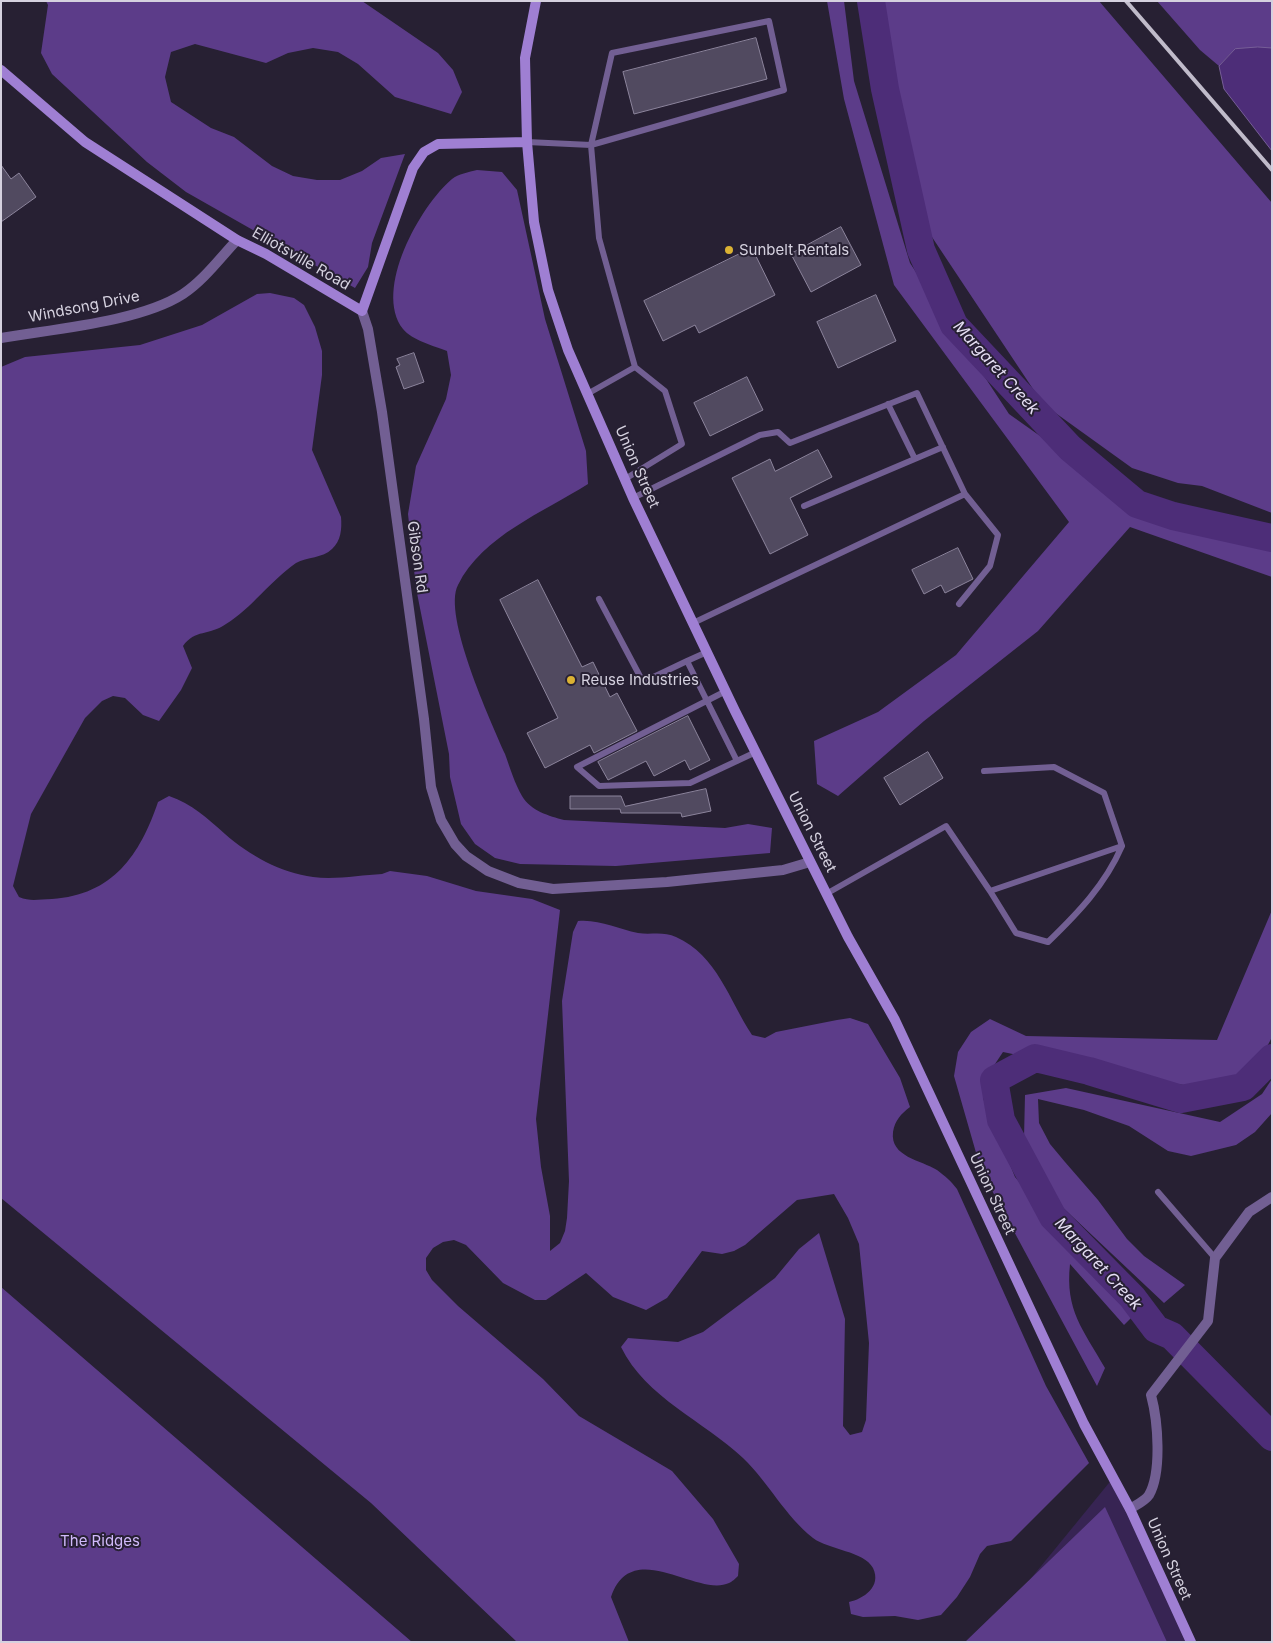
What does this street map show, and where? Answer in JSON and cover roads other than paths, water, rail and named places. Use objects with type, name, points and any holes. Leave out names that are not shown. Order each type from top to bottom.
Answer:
[{"type":"main road","name":"Union Street","points":[[536,1],[526,58],[528,142],[534,222],[548,290],[568,350],[589,393],[625,479],[693,623],[826,894],[850,941],[895,1020],[1084,1424],[1130,1510],[1191,1642]]},
{"type":"main road","name":"Elliotsville Road","points":[[1,70],[85,142],[237,240],[266,254],[362,311],[413,168],[424,152],[438,144],[528,142]]},
{"type":"street","name":"Windsong Drive","points":[[1,338],[120,318],[160,307],[184,293],[210,270],[237,240]]},
{"type":"street","name":"Gibson Rd","points":[[362,311],[368,328],[378,381],[424,719],[431,786],[436,808],[455,844],[466,856],[488,871],[535,887],[565,890],[783,870],[810,862]]},
{"type":"street","points":[[1130,1510],[1148,1497],[1156,1478],[1156,1413],[1151,1395],[1208,1320],[1215,1258],[1248,1212],[1272,1197]]},
{"type":"lane","points":[[528,142],[591,145],[784,90],[769,22],[612,53],[591,145],[599,238],[634,367],[665,391],[682,444],[625,479]]},
{"type":"lane","points":[[589,393],[634,367]]},
{"type":"lane","points":[[634,498],[760,435],[778,432],[790,443],[917,393],[965,494],[998,535],[990,566],[959,604]]},
{"type":"lane","points":[[888,404],[914,457]]},
{"type":"lane","points":[[804,506],[914,457],[942,447]]},
{"type":"lane","points":[[693,623],[965,494]]},
{"type":"lane","points":[[599,599],[643,682],[707,652]]},
{"type":"lane","points":[[688,661],[737,761]]},
{"type":"lane","points":[[726,691],[577,767],[600,786],[690,783],[756,752]]},
{"type":"lane","points":[[826,894],[946,826],[1016,933],[1048,942],[1081,910],[1112,869],[1122,846],[1104,793],[1054,767],[984,771]]},
{"type":"lane","points":[[990,891],[1122,846]]},
{"type":"lane","points":[[1158,1192],[1215,1258]]},
{"type":"waterway","name":"Margaret Creek","points":[[871,1],[885,89],[921,250],[954,325],[1070,448],[1137,504],[1173,516],[1272,538]]},
{"type":"waterway","name":"Margaret Creek","points":[[1272,1058],[1243,1087],[1181,1099],[1089,1071],[1035,1058],[994,1080],[1001,1120],[1053,1217],[1132,1297],[1156,1329],[1172,1336],[1272,1437]]},
{"type":"railway","points":[[1126,1],[1272,170]]},
{"type":"place","name":"Sunbelt Rentals","points":[[729,250]]},
{"type":"place","name":"Reuse Industries","points":[[571,680]]},
{"type":"park label","name":"The Ridges","points":[[100,1541]]}]
